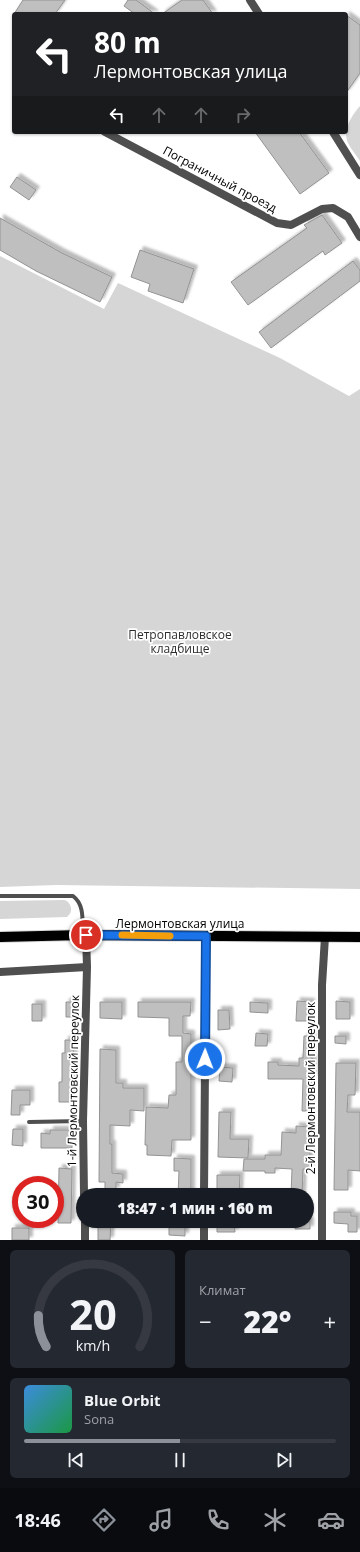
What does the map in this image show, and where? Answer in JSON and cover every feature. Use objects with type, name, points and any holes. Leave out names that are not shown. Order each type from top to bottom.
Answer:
[{"type":"main road","name":"Лермонтовская улица","points":[[0,937],[85,935],[360,937]]},
{"type":"street","points":[[250,0],[258,12]]},
{"type":"street","name":"Пограничный проезд","points":[[109,134],[277,224],[290,225],[322,209],[333,208],[348,218],[360,237]]},
{"type":"street","points":[[334,134],[360,175]]},
{"type":"street","name":"1-й Лермонтовский переулок","points":[[84,1188],[83,1121],[87,967],[85,935]]},
{"type":"street","points":[[204,1188],[206,936]]},
{"type":"street","name":"2-й Лермонтовский переулок","points":[[322,1240],[322,985],[325,937]]},
{"type":"street","points":[[0,972],[87,967]]},
{"type":"street","points":[[85,1228],[85,1240]]},
{"type":"street","points":[[204,1228],[204,1240]]},
{"type":"lane","points":[[0,896],[73,896],[78,899],[82,907],[85,935]]},
{"type":"lane","points":[[29,1122],[83,1121]]},
{"type":"green space","points":[[360,106],[360,161],[346,138],[346,134],[348,134],[348,126]]},
{"type":"green space","name":"Петропавловское кладбище","points":[[0,256],[104,309],[118,283],[280,358],[349,396],[360,389],[360,889],[56,885],[0,887]]},
{"type":"green space","points":[[0,901],[67,901],[71,907],[71,911],[67,917],[0,919]]},
{"type":"building","points":[[23,0],[65,0],[56,12],[15,12]]},
{"type":"building","points":[[128,0],[136,0],[152,12],[132,12],[124,6]]},
{"type":"building","points":[[182,0],[203,0],[212,12],[165,12]]},
{"type":"building","points":[[348,16],[360,25],[360,73],[348,90]]},
{"type":"building","points":[[256,134],[300,134],[329,173],[300,194]]},
{"type":"building","points":[[17,177],[36,190],[29,200],[10,187]]},
{"type":"building","points":[[322,215],[342,243],[325,255],[323,251],[248,305],[231,282],[307,228],[304,225]]},
{"type":"building","points":[[0,218],[62,253],[112,277],[100,302],[36,271],[0,250]]},
{"type":"building","points":[[140,250],[194,269],[183,303],[148,291],[150,284],[131,277]]},
{"type":"building","points":[[353,261],[360,270],[360,281],[271,348],[259,332]]},
{"type":"building","points":[[297,1001],[311,1002],[310,1021],[296,1021]]},
{"type":"building","points":[[336,1001],[350,1002],[350,1019],[336,1019]]},
{"type":"building","points":[[66,1002],[74,1002],[74,1017],[66,1017]]},
{"type":"building","points":[[100,1002],[122,1002],[122,1019],[100,1018]]},
{"type":"building","points":[[138,1002],[191,1002],[190,1016],[183,1016],[183,1033],[191,1034],[191,1140],[172,1140],[171,1156],[147,1155],[147,1145],[145,1145],[146,1107],[168,1108],[169,1095],[176,1095],[176,1062],[182,1062],[182,1036],[169,1036],[169,1018],[138,1017]]},
{"type":"building","points":[[250,1002],[268,1003],[268,1013],[250,1012]]},
{"type":"building","points":[[32,1004],[42,1004],[42,1021],[32,1021]]},
{"type":"building","points":[[218,1010],[229,1010],[230,1029],[218,1030]]},
{"type":"building","points":[[256,1033],[268,1034],[267,1046],[255,1046]]},
{"type":"building","points":[[304,1036],[312,1036],[311,1058],[313,1058],[313,1079],[311,1079],[310,1111],[302,1111],[303,1079],[268,1079],[268,1062],[278,1062],[278,1065],[299,1066],[299,1058],[303,1058]]},
{"type":"building","points":[[335,1036],[346,1036],[346,1044],[335,1043]]},
{"type":"building","points":[[65,1040],[73,1040],[74,1071],[72,1070],[71,1102],[59,1102],[59,1082],[62,1082],[62,1053],[65,1053]]},
{"type":"building","points":[[100,1049],[116,1050],[116,1083],[123,1083],[123,1088],[144,1088],[144,1111],[130,1110],[130,1126],[110,1125],[110,1144],[112,1144],[112,1173],[123,1174],[123,1183],[116,1182],[116,1188],[105,1188],[105,1182],[99,1182]]},
{"type":"building","points":[[336,1063],[356,1063],[355,1095],[348,1095],[347,1112],[360,1112],[360,1171],[348,1170],[348,1190],[334,1190]]},
{"type":"building","points":[[220,1067],[233,1068],[232,1082],[219,1081]]},
{"type":"building","points":[[12,1090],[30,1090],[30,1105],[20,1105],[20,1115],[11,1115]]},
{"type":"building","points":[[219,1112],[231,1112],[230,1139],[249,1139],[248,1158],[218,1157]]},
{"type":"building","points":[[296,1126],[310,1127],[310,1169],[303,1169],[302,1188],[291,1188],[292,1169],[275,1168],[275,1173],[265,1173],[265,1171],[243,1171],[244,1159],[265,1159],[265,1155],[281,1155],[282,1132],[296,1133]]},
{"type":"building","points":[[13,1129],[23,1129],[23,1146],[12,1145]]},
{"type":"building","points":[[50,1130],[72,1130],[72,1148],[41,1148],[41,1133],[50,1134]]},
{"type":"building","points":[[174,1158],[191,1159],[191,1188],[178,1188],[179,1171],[174,1171]]},
{"type":"building","points":[[59,1168],[72,1169],[71,1223],[64,1223],[64,1176],[59,1176]]},
{"type":"building","points":[[217,1175],[240,1175],[239,1188],[217,1188]]},
{"type":"building","points":[[334,1212],[351,1212],[351,1216],[357,1216],[357,1232],[348,1232],[348,1224],[334,1223]]},
{"type":"building","points":[[12,1228],[29,1228],[29,1240],[12,1240]]},
{"type":"building","points":[[98,1228],[111,1228],[110,1240],[98,1240]]},
{"type":"building","points":[[169,1228],[185,1228],[185,1236],[169,1235]]},
{"type":"building","points":[[217,1228],[235,1228],[235,1232],[217,1232]]},
{"type":"building","points":[[295,1228],[310,1228],[310,1229]]},
{"type":"slow traffic","points":[[122,935],[170,936]]},
{"type":"route","points":[[86,935],[206,936],[205,1059]]}]
